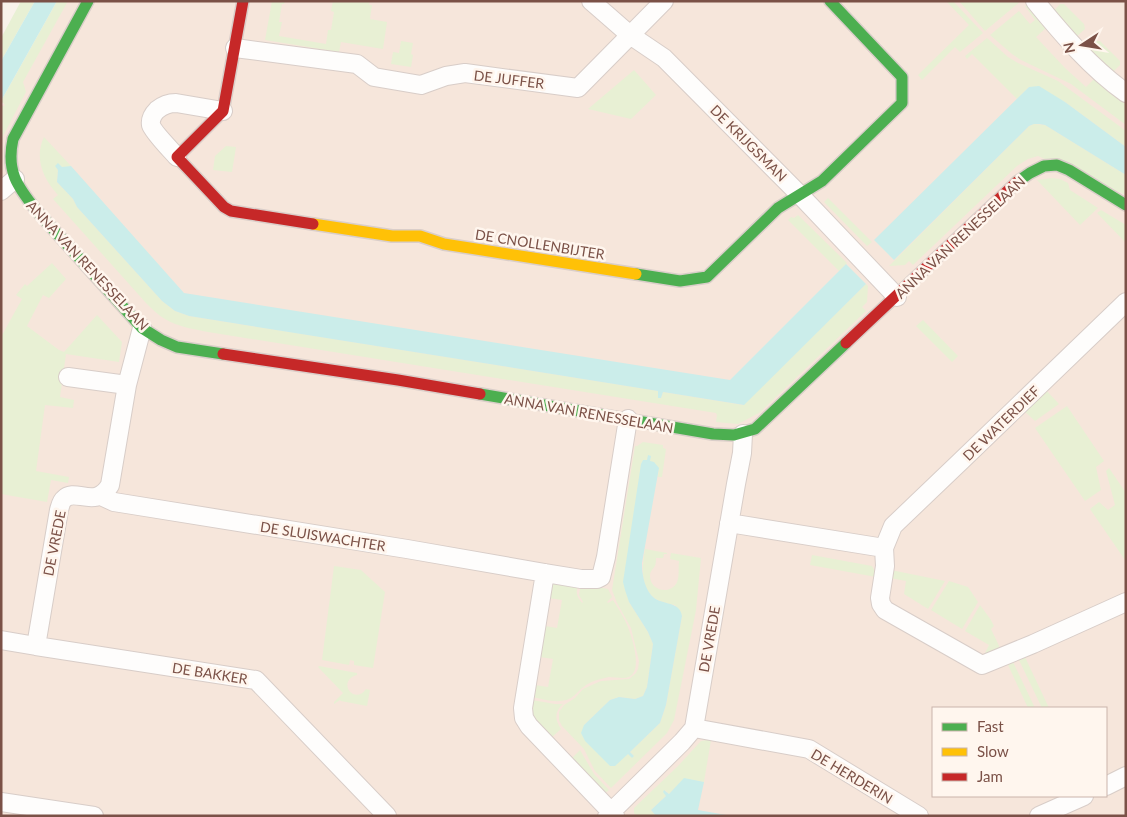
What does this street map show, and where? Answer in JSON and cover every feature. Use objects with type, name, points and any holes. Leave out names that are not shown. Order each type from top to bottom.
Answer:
[{"type":"street","name":"ANNA VAN RENESSELAAN","points":[[88,1],[13,139],[9,160],[22,193],[142,328],[161,340],[178,347],[398,380],[731,436],[755,429],[1014,185],[1030,173],[1044,166],[1057,165],[1069,170],[1126,205]]},
{"type":"street","points":[[224,111],[169,103],[161,106],[152,115],[151,124],[177,157],[224,111],[243,1]]},
{"type":"street","name":"DE KRIJGSMAN","points":[[591,1],[630,35],[664,58],[800,195],[897,297]]},
{"type":"street","name":"DE JUFFER","points":[[235,48],[357,64],[374,77],[420,85],[446,76],[465,74],[578,88],[664,1]]},
{"type":"street","name":"DE CNOLLENBIJTER","points":[[177,157],[224,207],[231,211],[392,236],[420,236],[444,244],[680,281],[707,277],[778,208],[822,181],[902,103],[902,77],[830,1]]},
{"type":"street","points":[[1035,1],[1069,42],[1126,93]]},
{"type":"street","points":[[1,191],[15,179]]},
{"type":"street","name":"DE WATERDIEF","points":[[1126,302],[893,526],[884,548],[885,566],[880,598],[885,610],[982,665],[1126,602]]},
{"type":"street","points":[[101,496],[110,484],[127,385],[142,328]]},
{"type":"street","points":[[68,377],[127,385]]},
{"type":"street","name":"DE SLUISWACHTER","points":[[101,496],[114,502],[581,579],[597,579],[601,577],[606,557],[628,420]]},
{"type":"street","name":"DE VREDE","points":[[694,728],[742,452],[743,434]]},
{"type":"street","name":"DE VREDE","points":[[36,646],[58,510],[63,499],[69,496],[92,498],[101,496]]},
{"type":"street","points":[[729,523],[884,548]]},
{"type":"street","points":[[545,573],[523,708],[524,718],[529,726],[611,814],[694,728]]},
{"type":"street","points":[[1,640],[36,646]]},
{"type":"street","name":"DE BAKKER","points":[[36,646],[256,680],[386,816]]},
{"type":"street","name":"DE HERDERIN","points":[[694,728],[809,749],[919,816]]},
{"type":"street","points":[[1107,786],[1126,776]]},
{"type":"street","points":[[1039,816],[1082,797]]},
{"type":"street","points":[[1,802],[94,816]]},
{"type":"shaded area","points":[[62,1],[1126,1],[1126,816],[1,816],[1,108]]},
{"type":"green space","points":[[21,1],[35,1],[1,61],[1,38]]},
{"type":"green space","points":[[57,1],[68,1],[23,82],[26,92],[1,140],[1,106],[5,105],[1,101]]},
{"type":"green space","points":[[272,1],[285,1],[282,4],[279,22],[282,22],[279,36],[326,44],[334,12],[331,11],[333,1],[370,1],[369,5],[372,5],[370,19],[387,22],[383,49],[341,42],[339,52],[265,40]]},
{"type":"green space","points":[[946,1],[953,1],[983,33],[960,52],[955,47],[922,80],[918,75],[969,25]]},
{"type":"green space","points":[[959,1],[1021,1],[985,31]]},
{"type":"green space","points":[[1060,4],[1064,4],[1084,24],[1085,29],[1075,38],[1053,12]]},
{"type":"green space","points":[[1027,5],[1046,28],[1036,37],[1065,68],[1086,87],[1096,77],[1126,101],[1126,125],[1071,84],[1021,60],[990,35],[1019,11],[1030,24],[1035,20],[1025,6]]},
{"type":"green space","points":[[987,38],[1008,57],[1058,81],[1126,131],[1126,147],[1065,102],[1029,87],[1017,99],[972,54],[967,59],[965,56]]},
{"type":"green space","points":[[401,41],[413,43],[411,67],[391,64],[393,52],[399,53]]},
{"type":"green space","points":[[1096,41],[1100,41],[1120,61],[1120,65],[1112,73],[1087,50]]},
{"type":"green space","points":[[634,70],[656,95],[631,119],[588,109]]},
{"type":"green space","points":[[1034,124],[1045,125],[1126,175],[1126,195],[1038,156],[1028,159],[1017,166],[913,265],[909,261],[905,265],[889,266],[1029,126]]},
{"type":"green space","points":[[44,137],[71,166],[62,168],[58,164],[56,166],[58,170],[57,182],[73,199],[77,207],[162,301],[175,311],[189,316],[659,391],[658,397],[661,398],[663,392],[743,405],[866,284],[868,286],[867,302],[862,307],[866,311],[759,413],[738,424],[716,422],[716,413],[192,329],[170,322],[153,310],[53,199],[58,195],[44,175],[40,160],[41,145]]},
{"type":"green space","points":[[226,146],[236,147],[232,172],[213,170],[215,156]]},
{"type":"green space","points":[[1052,178],[1068,183],[1070,190],[1098,208],[1080,225],[1037,180]]},
{"type":"green space","points":[[828,198],[872,242],[867,246],[824,202]]},
{"type":"green space","points":[[1101,210],[1126,225],[1126,243],[1097,213]]},
{"type":"green space","points":[[798,215],[847,263],[839,271],[788,220]]},
{"type":"green space","points":[[52,263],[66,279],[49,298],[43,295],[27,326],[64,352],[97,315],[122,342],[119,362],[66,354],[60,397],[74,400],[73,408],[45,405],[36,471],[69,477],[68,483],[51,480],[47,502],[1,494],[1,337],[22,299],[16,295],[25,284],[27,286]]},
{"type":"green space","points":[[923,320],[958,356],[952,362],[916,326]]},
{"type":"green space","points":[[1045,389],[1059,404],[1035,421],[1023,410]]},
{"type":"green space","points":[[1067,406],[1104,461],[1096,467],[1101,490],[1085,501],[1035,428]]},
{"type":"green space","points":[[643,442],[663,445],[663,448],[666,449],[662,477],[658,477],[659,468],[629,602],[648,632],[653,644],[647,687],[643,696],[635,699],[619,697],[610,700],[584,725],[628,754],[634,756],[630,752],[660,723],[666,705],[682,616],[675,605],[660,601],[648,592],[645,586],[643,571],[645,549],[667,553],[664,554],[663,558],[656,558],[655,566],[650,574],[653,585],[664,590],[673,587],[677,582],[679,561],[670,559],[671,553],[701,558],[696,610],[674,720],[667,733],[611,788],[595,771],[584,749],[562,726],[559,720],[559,712],[564,705],[575,698],[583,689],[601,681],[629,679],[638,669],[639,661],[631,628],[612,590],[635,446]]},
{"type":"green space","points":[[1109,468],[1126,493],[1125,560],[1090,509],[1099,502],[1108,510],[1115,505],[1106,471]]},
{"type":"green space","points":[[812,555],[872,566],[876,577],[810,565]]},
{"type":"green space","points":[[334,566],[361,570],[385,592],[373,668],[354,665],[354,661],[350,660],[349,665],[322,660]]},
{"type":"green space","points":[[891,570],[945,581],[928,609],[904,594],[906,581],[890,578]]},
{"type":"green space","points":[[949,581],[968,587],[978,602],[962,629],[931,610]]},
{"type":"green space","points":[[553,583],[578,584],[577,594],[582,603],[579,595],[581,584],[608,589],[612,597],[607,602],[613,600],[619,609],[628,627],[634,646],[635,668],[629,677],[609,677],[596,680],[566,700],[549,701],[532,697],[535,685],[548,687],[553,659],[540,657],[545,626],[557,628],[562,600],[549,598],[549,587]]},
{"type":"green space","points":[[980,605],[994,626],[991,629],[1002,652],[983,657],[989,645],[965,631]]},
{"type":"green space","points":[[1025,657],[1049,707],[1042,707],[1019,660]]},
{"type":"green space","points":[[1013,662],[1035,707],[1028,707],[1008,665]]},
{"type":"green space","points":[[319,666],[357,673],[348,682],[347,687],[352,694],[357,695],[366,689],[370,690],[367,706],[340,700],[334,704],[343,693]]},
{"type":"green space","points":[[532,700],[563,704],[556,716],[561,729],[551,738],[538,726],[533,718]]},
{"type":"green space","points":[[711,740],[704,782],[684,779],[669,794],[665,790],[666,796],[651,810],[656,816],[636,816],[634,808],[701,741]]},
{"type":"green space","points":[[580,750],[594,774],[609,790],[604,794],[571,759]]},
{"type":"water","points":[[35,1],[57,1],[1,101],[1,61]]},
{"type":"water","points":[[1039,86],[1065,102],[1126,147],[1126,175],[1045,125],[1034,124],[1029,126],[894,260],[874,240],[1029,87]]},
{"type":"water","points":[[58,163],[62,167],[71,166],[184,293],[730,380],[846,264],[866,284],[744,405],[663,392],[661,398],[658,398],[658,391],[189,316],[175,311],[162,301],[77,207],[73,199],[57,182],[58,170],[55,166]]},
{"type":"water","points":[[648,455],[651,456],[650,461],[654,462],[659,468],[642,571],[651,595],[659,601],[674,605],[682,616],[666,705],[660,723],[630,752],[634,756],[632,758],[628,754],[615,766],[610,766],[585,741],[581,733],[584,725],[610,700],[619,697],[635,699],[643,696],[647,687],[653,644],[648,632],[629,602],[623,582],[641,464],[643,460],[647,460]]},
{"type":"water","points":[[684,778],[704,782],[698,810],[732,816],[656,816],[651,810],[666,796],[663,792],[664,790],[669,794]]},
{"type":"traffic: fast","points":[[88,1],[13,139],[11,160],[15,178],[23,193],[36,210],[142,328],[177,347],[223,354]]},
{"type":"traffic: fast","points":[[636,274],[680,281],[707,277],[778,208],[822,181],[902,103],[902,77],[830,1]]},
{"type":"traffic: fast","points":[[1017,182],[1044,166],[1057,165],[1069,170],[1126,205]]},
{"type":"traffic: fast","points":[[480,394],[713,434],[734,435],[755,429],[846,343]]},
{"type":"traffic: slow","points":[[313,224],[392,236],[420,236],[444,244],[636,274]]},
{"type":"traffic: jam","points":[[243,1],[223,111],[177,157],[224,207],[231,211],[313,224]]},
{"type":"traffic: jam","points":[[846,343],[1017,182]]},
{"type":"traffic: jam","points":[[223,354],[480,394]]}]
